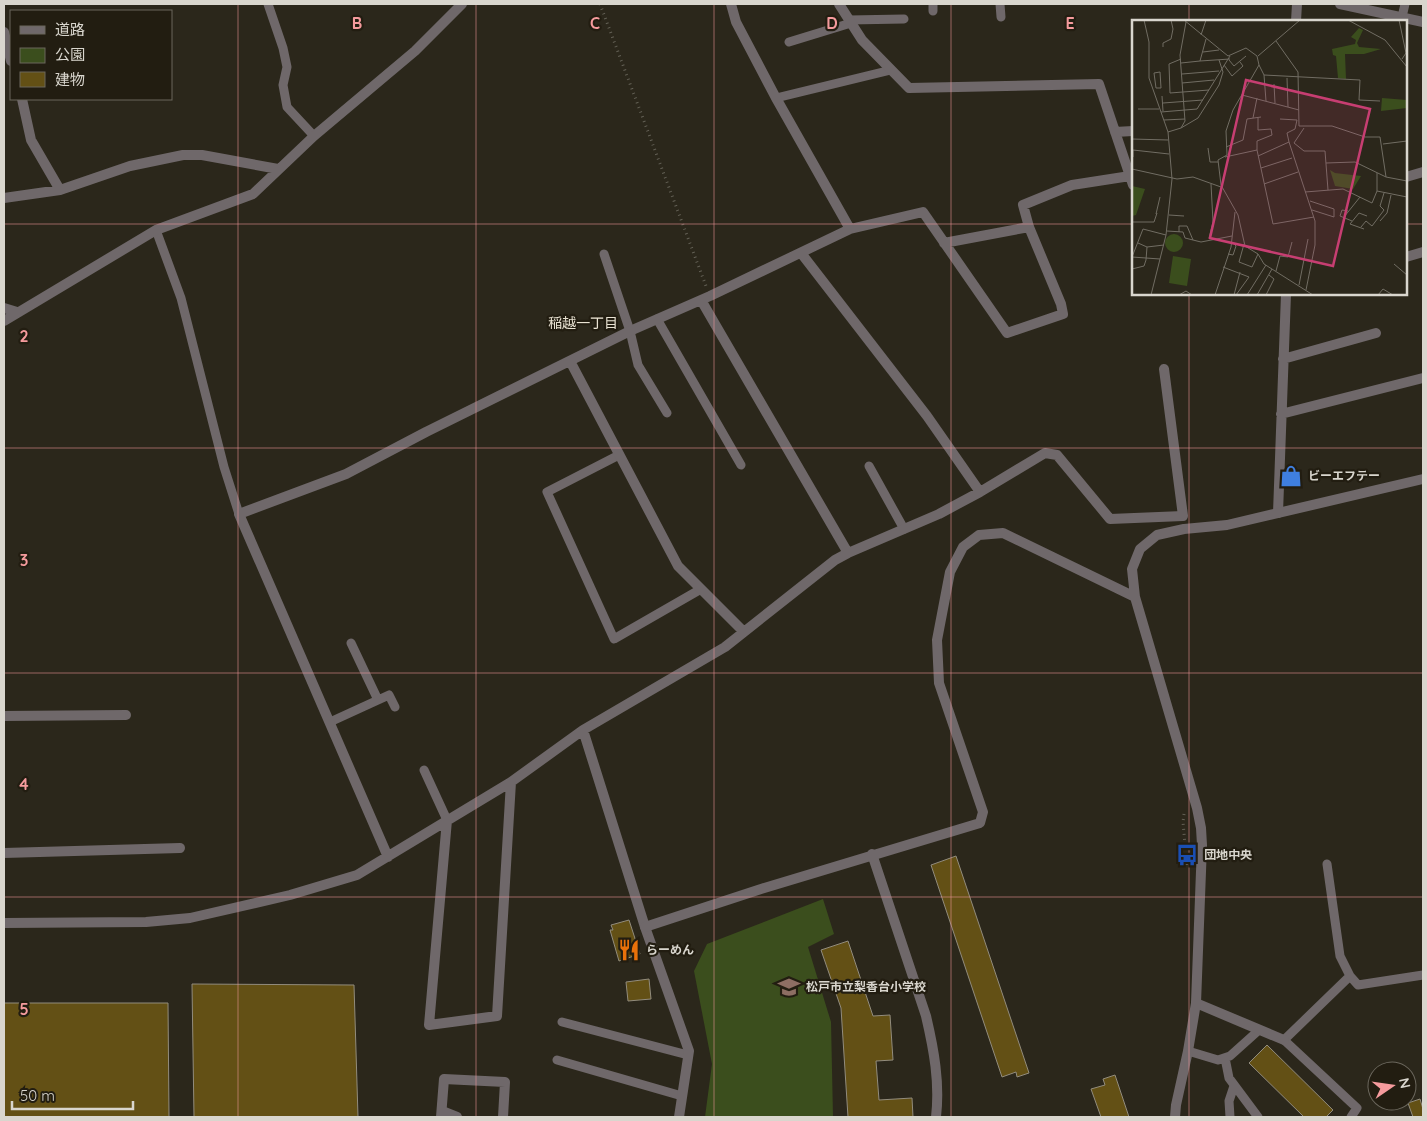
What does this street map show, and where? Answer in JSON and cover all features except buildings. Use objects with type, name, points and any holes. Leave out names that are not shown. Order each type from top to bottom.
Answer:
[{"type":"street","points":[[4,321],[156,230],[253,194],[314,136],[415,51],[462,4]]},
{"type":"street","points":[[731,4],[736,22],[776,98],[850,229]]},
{"type":"street","points":[[388,857],[240,514],[346,474],[426,432],[630,331],[706,298],[850,229],[923,212],[1007,332],[1063,314],[1061,304],[1028,227],[1023,205],[1072,185],[1132,180],[1099,84],[909,88],[862,40],[838,4]]},
{"type":"street","points":[[1296,20],[1297,4]]},
{"type":"street","points":[[1342,4],[1423,22]]},
{"type":"street","points":[[4,32],[10,57]]},
{"type":"street","points":[[22,100],[31,140],[60,190]]},
{"type":"street","points":[[1115,132],[1132,131]]},
{"type":"street","points":[[4,198],[60,190],[130,166],[184,155],[202,155],[278,169]]},
{"type":"street","points":[[1407,177],[1423,172]]},
{"type":"street","points":[[944,243],[1028,227]]},
{"type":"street","points":[[1407,257],[1423,252]]},
{"type":"street","points":[[802,253],[927,416],[980,492]]},
{"type":"street","points":[[1278,513],[1286,295]]},
{"type":"street","points":[[706,298],[848,553]]},
{"type":"street","points":[[4,308],[17,312]]},
{"type":"street","points":[[1283,359],[1376,333]]},
{"type":"street","points":[[570,361],[678,566],[744,632]]},
{"type":"street","points":[[1164,369],[1184,529]]},
{"type":"street","points":[[1281,414],[1423,378]]},
{"type":"street","points":[[4,923],[146,922],[190,918],[290,895],[357,875],[511,782],[583,730],[725,646],[834,560],[939,514],[1045,454],[1057,455],[1110,519],[1183,516]]},
{"type":"street","points":[[1175,1117],[1196,1003],[1201,828],[1135,597],[1132,569],[1140,549],[1157,535],[1184,529],[1228,525],[1423,478]]},
{"type":"street","points":[[645,927],[872,854],[980,823],[983,812],[939,683],[936,640],[950,572],[963,547],[979,534],[1003,533],[1135,597]]},
{"type":"street","points":[[4,716],[126,714]]},
{"type":"street","points":[[583,730],[645,927],[688,1051],[679,1117]]},
{"type":"street","points":[[447,820],[429,1025],[497,1016],[511,782]]},
{"type":"street","points":[[4,852],[180,848]]},
{"type":"street","points":[[872,854],[928,1025],[937,1074],[936,1117]]},
{"type":"street","points":[[1196,1003],[1284,1040]]},
{"type":"street","points":[[457,1117],[441,1114],[444,1079],[506,1082],[503,1117]]},
{"type":"lane","points":[[268,4],[283,48],[287,67],[284,85],[288,107],[314,136]]},
{"type":"lane","points":[[1000,4],[1001,17]]},
{"type":"lane","points":[[1402,17],[1405,4]]},
{"type":"lane","points":[[789,42],[850,22],[904,19]]},
{"type":"lane","points":[[776,98],[891,70]]},
{"type":"lane","points":[[156,230],[181,298],[224,468],[240,514]]},
{"type":"lane","points":[[604,254],[630,331],[638,366],[667,413]]},
{"type":"lane","points":[[657,319],[741,465]]},
{"type":"lane","points":[[619,454],[547,492],[614,638],[701,589]]},
{"type":"lane","points":[[869,466],[904,529]]},
{"type":"lane","points":[[351,643],[378,700]]},
{"type":"lane","points":[[330,722],[389,696],[395,707]]},
{"type":"lane","points":[[424,770],[447,820]]},
{"type":"lane","points":[[1327,864],[1340,956],[1350,976],[1358,985],[1423,975]]},
{"type":"lane","points":[[1350,976],[1284,1040],[1357,1108],[1351,1117]]},
{"type":"lane","points":[[562,1022],[688,1055]]},
{"type":"lane","points":[[1188,1051],[1218,1060],[1225,1058],[1230,1056],[1259,1030]]},
{"type":"lane","points":[[1225,1058],[1229,1078],[1258,1117]]},
{"type":"lane","points":[[557,1060],[682,1096]]},
{"type":"lane","points":[[1230,1117],[1229,1101],[1234,1086]]},
{"type":"path","points":[[600,4],[706,298]]},
{"type":"path","points":[[1184,813],[1183,822],[1188,876]]},
{"type":"green space","points":[[823,899],[834,934],[808,947],[831,1022],[833,1117],[705,1117],[712,1064],[694,971],[707,944]]},
{"type":"place","name":"ビーエフテー","points":[[1291,476]]},
{"type":"place","name":"団地中央","points":[[1187,855]]},
{"type":"place","name":"らーめん","points":[[629,950]]},
{"type":"place","name":"松戸市立梨香台小学校","points":[[789,987]]},
{"type":"district","name":"稲越一丁目","points":[[583,323]]}]
